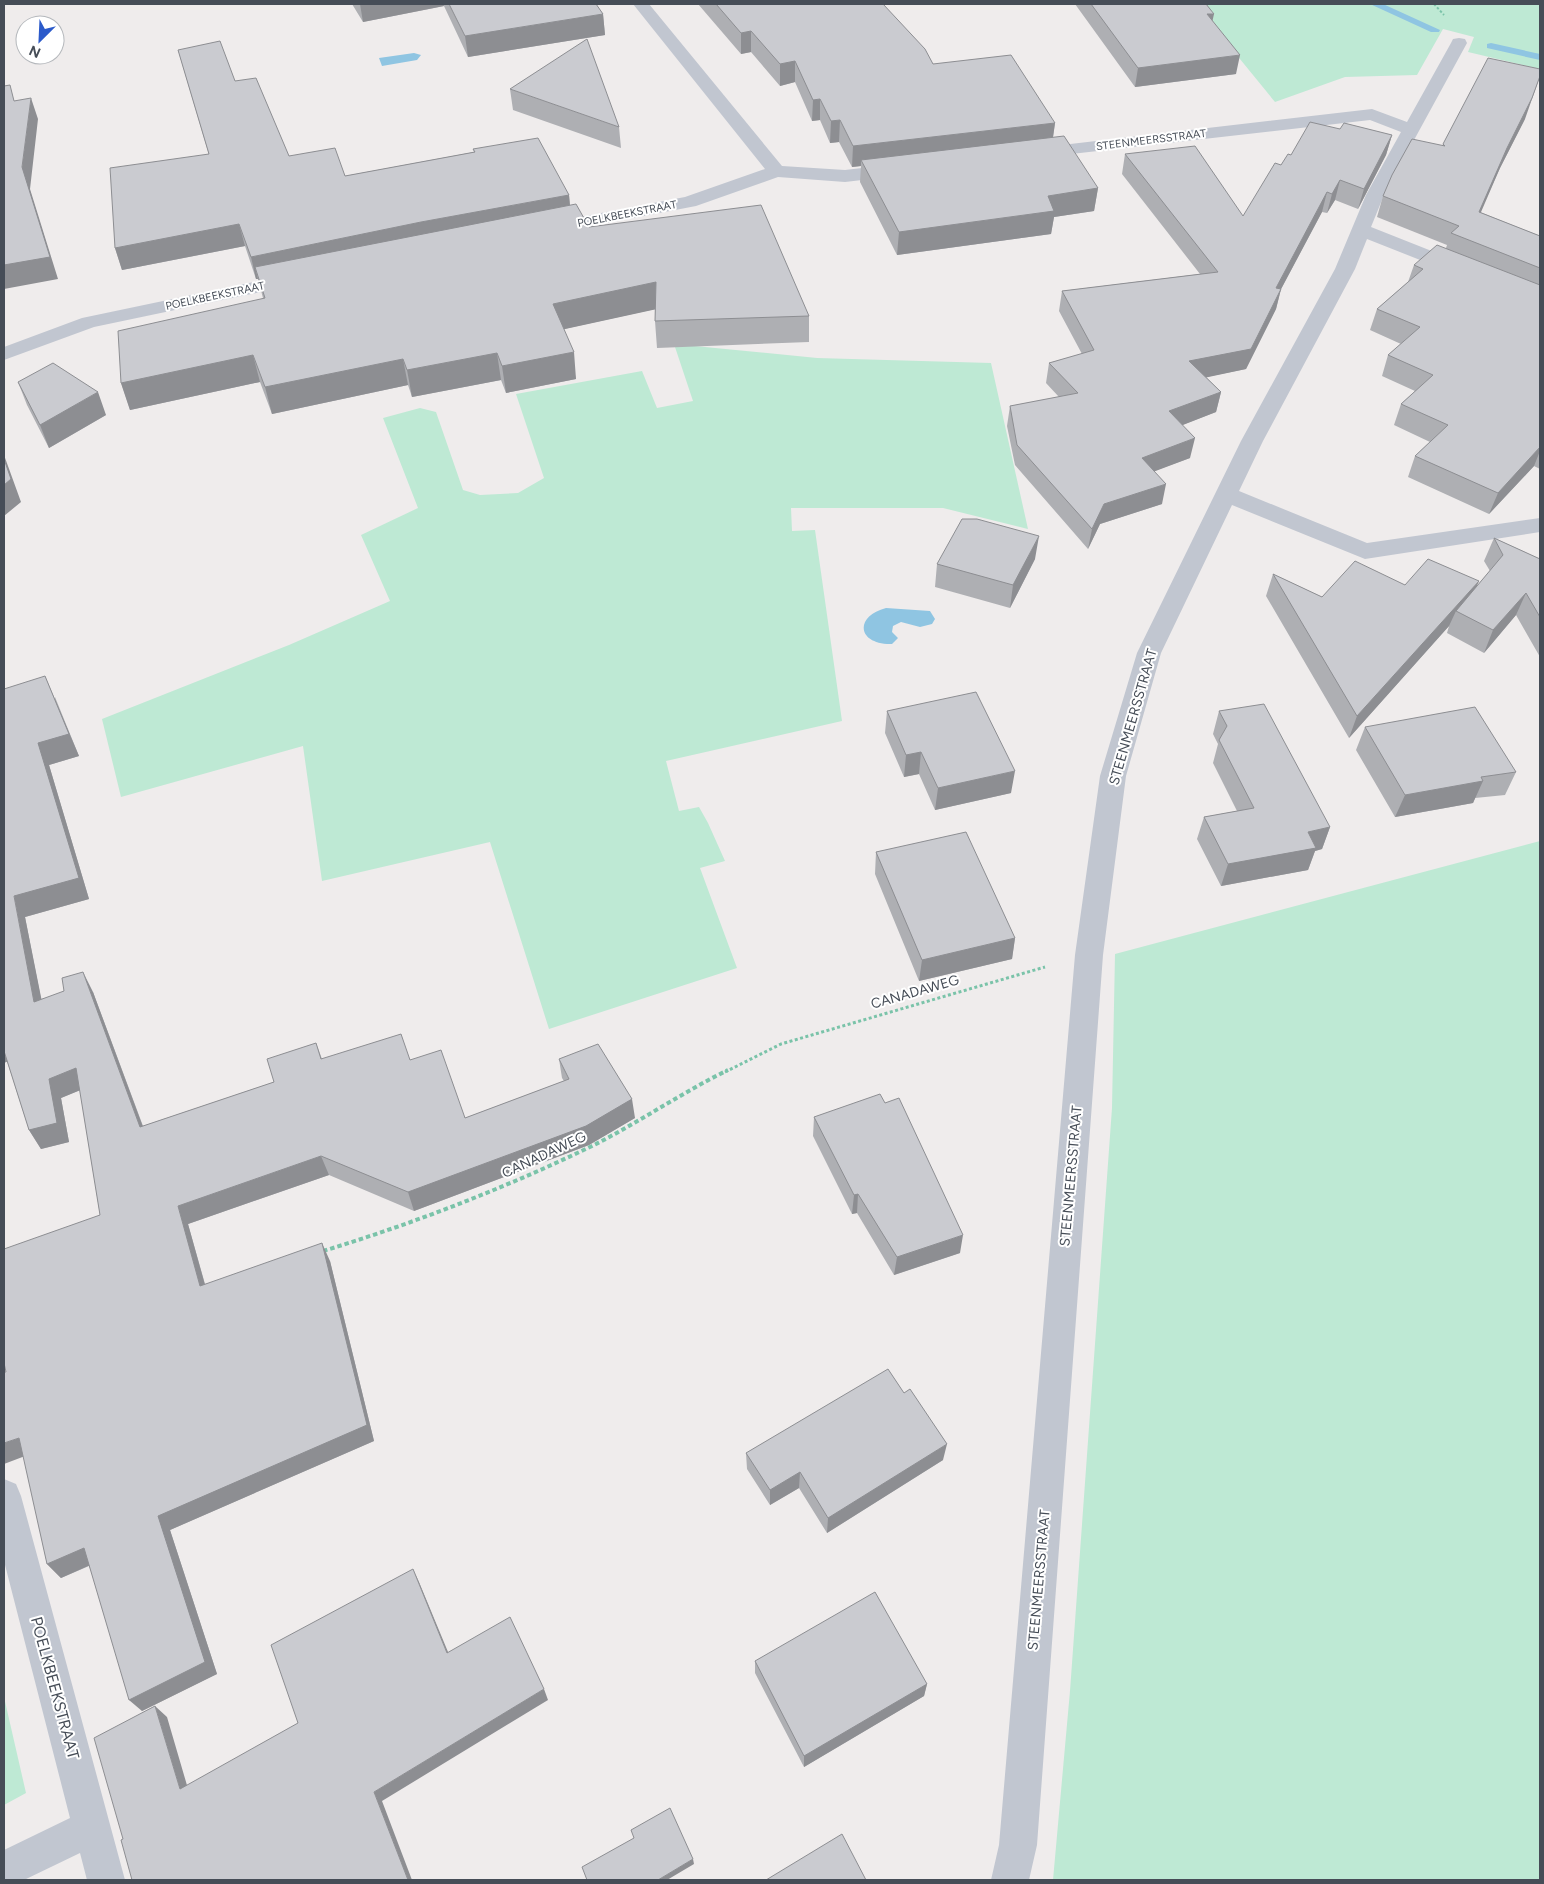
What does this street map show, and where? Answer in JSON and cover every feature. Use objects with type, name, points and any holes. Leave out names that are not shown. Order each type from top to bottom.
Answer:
[{"type":"street","points":[[641,4],[776,171],[845,176],[914,168]]},
{"type":"street","points":[[1411,130],[1459,43]]},
{"type":"street","name":"STEENMEERSSTRAAT","points":[[1010,1880],[1018,1845],[1089,955],[1113,776],[1149,653],[1252,441],[1345,269],[1375,195],[1411,130],[1372,114],[1022,155]]},
{"type":"street","name":"POELKBEEKSTRAAT","points":[[532,232],[689,202],[776,171]]},
{"type":"street","points":[[1361,230],[1478,276]]},
{"type":"street","name":"POELKBEEKSTRAAT","points":[[4,354],[89,322],[319,274]]},
{"type":"street","points":[[1226,494],[1365,551],[1540,525]]},
{"type":"street","name":"POELKBEEKSTRAAT","points":[[4,1496],[106,1880]]},
{"type":"street","points":[[4,1870],[92,1828]]},
{"type":"path","name":"CANADAWEG","points":[[318,1252],[381,1233],[509,1184],[593,1145],[694,1087],[781,1044],[954,992],[1089,955]]},
{"type":"green space","points":[[1195,4],[1540,4],[1540,69],[1468,52],[1474,37],[1443,29],[1417,75],[1345,77],[1275,102]]},
{"type":"green space","points":[[674,344],[817,358],[991,363],[1028,529],[943,508],[791,508],[792,531],[815,530],[842,721],[666,761],[679,811],[699,807],[725,861],[700,868],[737,968],[549,1029],[490,842],[322,881],[303,746],[121,797],[102,719],[289,645],[390,601],[361,535],[418,508],[383,418],[420,408],[436,412],[463,490],[480,495],[518,493],[544,478],[516,394],[642,371],[657,408],[693,401]]},
{"type":"green space","points":[[1540,841],[1540,1880],[1053,1880],[1070,1691],[1112,1108],[1115,954]]},
{"type":"green space","points":[[4,1697],[26,1793],[4,1805]]},
{"type":"water","points":[[414,53],[421,55],[417,60],[382,66],[379,58]]},
{"type":"water","points":[[886,608],[930,611],[935,619],[932,624],[920,627],[901,622],[893,626],[892,632],[898,638],[892,644],[881,643],[872,640],[866,635],[864,624],[875,612]]},
{"type":"building","points":[[449,4],[596,4],[603,14],[465,36]]},
{"type":"building","points":[[716,4],[883,4],[925,49],[933,64],[1011,55],[1055,123],[853,146],[840,120],[831,121],[820,99],[813,100],[795,61],[780,64],[751,31],[741,33]]},
{"type":"building","points":[[1091,4],[1206,4],[1214,14],[1207,14],[1240,55],[1138,68]]},
{"type":"building","points":[[587,39],[619,127],[510,89]]},
{"type":"building","points":[[220,41],[235,81],[256,78],[289,156],[335,148],[345,176],[475,152],[473,149],[538,138],[569,195],[421,222],[251,257],[239,224],[115,248],[110,168],[209,154],[178,50]]},
{"type":"building","points":[[1488,58],[1540,69],[1540,76],[1532,98],[1507,148],[1479,212],[1540,236],[1540,268],[1451,233],[1459,226],[1383,196],[1392,175],[1412,139],[1445,146],[1443,144]]},
{"type":"building","points":[[10,85],[14,101],[31,98],[22,167],[50,257],[4,265],[4,86]]},
{"type":"building","points":[[1310,122],[1340,129],[1344,123],[1392,135],[1364,189],[1340,180],[1332,194],[1327,192],[1276,288],[1281,289],[1251,349],[1189,361],[1221,392],[1169,411],[1195,438],[1142,458],[1166,484],[1104,504],[1092,529],[1017,445],[1010,406],[1078,393],[1049,363],[1094,350],[1062,291],[1218,272],[1125,154],[1195,146],[1243,216],[1275,163],[1281,165],[1288,154],[1291,155]]},
{"type":"building","points":[[1064,136],[1098,188],[1048,196],[1054,211],[899,232],[861,160]]},
{"type":"building","points":[[576,204],[589,227],[761,205],[809,316],[655,321],[656,282],[553,304],[574,352],[502,366],[497,353],[407,370],[403,359],[265,387],[253,355],[121,383],[118,331],[265,298],[255,267]]},
{"type":"building","points":[[1437,245],[1540,285],[1540,447],[1498,493],[1415,456],[1448,425],[1401,404],[1433,375],[1388,355],[1420,327],[1377,309],[1423,269],[1414,265]]},
{"type":"building","points":[[53,363],[98,392],[40,425],[18,382]]},
{"type":"building","points":[[4,459],[11,479],[4,485]]},
{"type":"building","points":[[962,519],[977,519],[1039,536],[1013,585],[937,564]]},
{"type":"building","points":[[1494,538],[1540,559],[1540,617],[1526,593],[1493,630],[1456,611],[1503,555]]},
{"type":"building","points":[[1428,559],[1479,581],[1357,716],[1273,574],[1322,597],[1355,561],[1405,585]]},
{"type":"building","points":[[45,676],[69,734],[38,743],[79,878],[14,896],[34,1002],[64,991],[62,978],[83,972],[140,1127],[274,1082],[267,1059],[316,1043],[321,1059],[401,1034],[410,1060],[441,1050],[465,1118],[569,1079],[559,1059],[598,1044],[632,1099],[586,1126],[408,1192],[321,1156],[178,1206],[200,1286],[322,1243],[367,1425],[158,1516],[205,1662],[129,1700],[84,1548],[47,1564],[19,1438],[4,1443],[4,1372],[6,1372],[4,1363],[4,1249],[100,1215],[76,1068],[49,1079],[57,1123],[29,1130],[4,1051],[4,689]]},
{"type":"building","points":[[976,692],[1015,771],[938,788],[921,752],[906,755],[887,711]]},
{"type":"building","points":[[1264,704],[1330,827],[1308,832],[1316,848],[1228,864],[1204,817],[1254,808],[1219,740],[1227,726],[1219,711]]},
{"type":"building","points":[[1475,707],[1516,772],[1481,777],[1483,781],[1405,795],[1365,727]]},
{"type":"building","points":[[966,832],[1015,938],[922,960],[876,852]]},
{"type":"building","points":[[880,1094],[885,1103],[899,1098],[963,1235],[897,1257],[858,1194],[854,1195],[814,1117]]},
{"type":"building","points":[[888,1369],[904,1393],[910,1389],[947,1444],[828,1518],[800,1472],[770,1490],[746,1453]]},
{"type":"building","points":[[413,1569],[447,1653],[510,1617],[544,1689],[374,1792],[408,1880],[132,1880],[121,1840],[123,1839],[94,1738],[155,1706],[180,1789],[298,1723],[271,1645]]},
{"type":"building","points":[[875,1592],[927,1684],[804,1756],[755,1661]]},
{"type":"building","points":[[670,1808],[693,1859],[658,1880],[587,1880],[582,1867],[634,1838],[631,1830]]},
{"type":"building","points":[[842,1834],[866,1880],[766,1880]]},
{"type":"waterway","points":[[1375,4],[1435,30]]},
{"type":"waterway","points":[[1491,46],[1540,57]]}]
